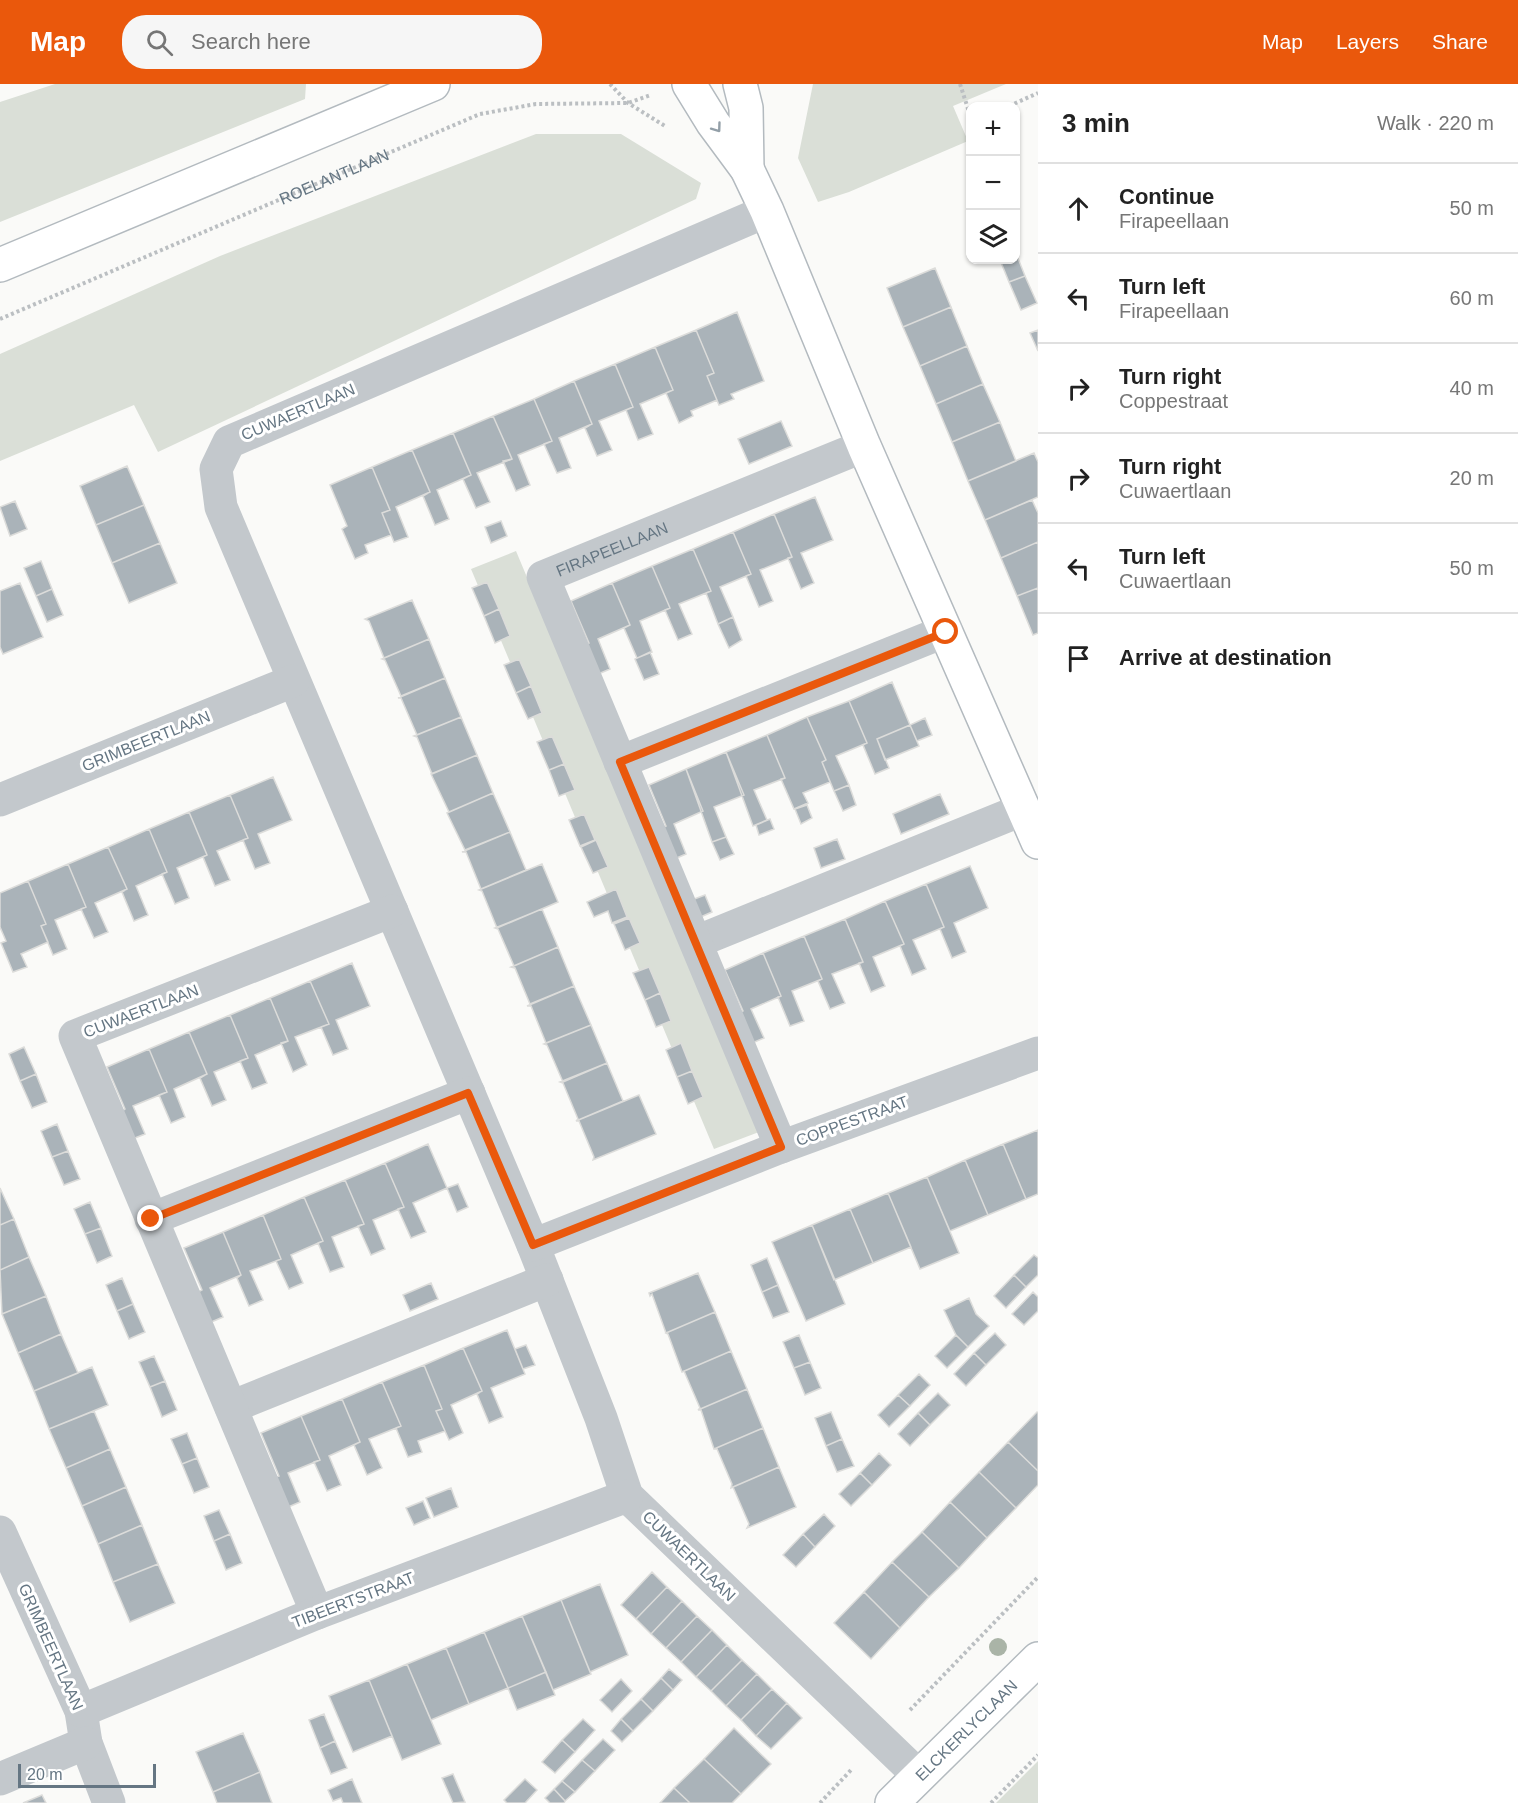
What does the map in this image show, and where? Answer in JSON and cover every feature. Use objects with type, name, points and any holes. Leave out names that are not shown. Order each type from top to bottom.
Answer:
[{"type":"street","points":[[0,265],[433,84]]},
{"type":"street","points":[[740,84],[746,108],[747,170]]},
{"type":"street","points":[[674,88],[712,123],[747,170],[767,211],[864,446],[1038,842]]},
{"type":"street","name":"CUWAERTLAAN","points":[[767,211],[229,442],[216,469],[221,507],[533,1245],[601,1418],[627,1496],[918,1775]]},
{"type":"street","name":"FIRAPEELLAAN","points":[[781,1147],[543,578],[864,446]]},
{"type":"street","points":[[620,762],[946,632]]},
{"type":"street","name":"GRIMBEERTLAAN","points":[[0,800],[293,681]]},
{"type":"street","points":[[696,942],[1024,809]]},
{"type":"street","name":"CUWAERTLAAN","points":[[317,1613],[75,1036],[392,911]]},
{"type":"street","name":"COPPESTRAAT","points":[[533,1245],[781,1147],[1038,1053]]},
{"type":"street","points":[[151,1219],[468,1093]]},
{"type":"street","points":[[231,1407],[547,1280]]},
{"type":"street","name":"TIBEERTSTRAAT","points":[[81,1711],[317,1613],[627,1496]]},
{"type":"street","name":"GRIMBEERTLAAN","points":[[3,1547],[81,1711],[86,1743],[109,1803]]},
{"type":"street","name":"ELCKERLYCLAAN","points":[[892,1803],[1038,1659]]},
{"type":"street","points":[[0,1779],[86,1743]]},
{"type":"path","points":[[610,84],[628,103]]},
{"type":"path","points":[[960,84],[966,103]]},
{"type":"path","name":"ROELANTLAAN","points":[[0,320],[480,114],[536,104],[628,103],[674,88]]},
{"type":"path","points":[[1018,102],[1038,93]]},
{"type":"path","points":[[820,1803],[1038,1578]]},
{"type":"path","points":[[991,1803],[1038,1755]]},
{"type":"shaded area","points":[[55,84],[306,84],[305,99],[0,222],[0,102]]},
{"type":"shaded area","points":[[813,84],[1006,84],[953,106],[966,136],[966,142],[849,192],[818,202],[798,158]]},
{"type":"shaded area","points":[[536,134],[621,134],[701,183],[696,199],[158,452],[134,405],[0,461],[0,354],[220,256]]},
{"type":"shaded area","points":[[516,551],[759,1132],[714,1149],[471,569]]},
{"type":"shaded area","points":[[1038,1761],[1038,1803],[996,1803]]},
{"type":"building","points":[[1020,263],[1025,276],[1009,282],[1002,264]]},
{"type":"building","points":[[935,268],[951,307],[903,327],[887,288]]},
{"type":"building","points":[[1025,276],[1037,303],[1021,310],[1009,282]]},
{"type":"building","points":[[951,307],[967,346],[920,366],[903,327]]},
{"type":"building","points":[[737,312],[764,381],[731,394],[734,399],[719,405],[707,376],[714,373],[696,330]]},
{"type":"building","points":[[696,330],[714,373],[707,376],[717,400],[691,411],[693,416],[679,423],[666,393],[673,390],[655,347]]},
{"type":"building","points":[[1038,330],[1038,351],[1030,333]]},
{"type":"building","points":[[967,346],[983,384],[936,404],[920,366]]},
{"type":"building","points":[[655,347],[673,390],[640,404],[653,434],[638,440],[626,410],[633,407],[615,364]]},
{"type":"building","points":[[615,364],[633,407],[599,421],[612,450],[597,456],[585,428],[592,424],[574,381]]},
{"type":"building","points":[[574,381],[592,424],[559,438],[571,468],[557,473],[544,444],[552,441],[534,399]]},
{"type":"building","points":[[983,384],[1000,422],[952,442],[936,404]]},
{"type":"building","points":[[534,399],[552,441],[518,455],[530,485],[516,491],[503,461],[512,459],[493,416]]},
{"type":"building","points":[[493,416],[512,459],[477,473],[490,502],[476,508],[463,479],[471,475],[453,433]]},
{"type":"building","points":[[781,421],[792,446],[749,464],[738,439]]},
{"type":"building","points":[[1000,422],[1016,461],[968,481],[952,442]]},
{"type":"building","points":[[453,433],[471,475],[437,490],[449,519],[435,525],[423,496],[430,492],[412,450]]},
{"type":"building","points":[[412,450],[430,492],[396,507],[408,537],[394,542],[382,513],[390,510],[372,467]]},
{"type":"building","points":[[1034,453],[1038,462],[1038,497],[985,520],[968,481]]},
{"type":"building","points":[[127,466],[144,505],[96,525],[80,486]]},
{"type":"building","points":[[372,467],[390,510],[382,513],[391,535],[365,545],[368,553],[355,559],[342,529],[347,526],[330,485]]},
{"type":"building","points":[[815,497],[833,540],[801,553],[814,583],[801,589],[788,558],[792,557],[774,514]]},
{"type":"building","points":[[1032,500],[1038,513],[1038,542],[1001,558],[985,520]]},
{"type":"building","points":[[15,501],[27,529],[10,536],[0,507]]},
{"type":"building","points":[[144,505],[160,543],[112,563],[96,525]]},
{"type":"building","points":[[774,514],[792,557],[760,570],[773,601],[759,607],[746,576],[751,574],[733,532]]},
{"type":"building","points":[[501,521],[507,536],[491,543],[485,527]]},
{"type":"building","points":[[733,532],[751,574],[720,587],[733,617],[718,624],[706,593],[711,591],[693,549]]},
{"type":"building","points":[[1038,542],[1038,588],[1017,596],[1001,558]]},
{"type":"building","points":[[160,543],[177,583],[129,603],[112,563]]},
{"type":"building","points":[[693,549],[711,591],[679,604],[692,634],[678,640],[665,610],[670,608],[652,566]]},
{"type":"building","points":[[41,561],[52,589],[36,596],[24,568]]},
{"type":"building","points":[[652,566],[670,608],[640,621],[652,652],[637,658],[624,628],[630,625],[612,583]]},
{"type":"building","points":[[487,582],[499,609],[484,616],[472,588]]},
{"type":"building","points":[[20,583],[43,637],[3,654],[0,647],[0,591]]},
{"type":"building","points":[[612,583],[630,625],[598,639],[610,669],[596,675],[583,645],[589,643],[571,601]]},
{"type":"building","points":[[1038,588],[1038,633],[1033,635],[1017,596]]},
{"type":"building","points":[[52,589],[63,615],[47,622],[36,596]]},
{"type":"building","points":[[412,600],[429,639],[384,658],[369,621],[365,619]]},
{"type":"building","points":[[499,609],[510,636],[495,643],[484,616]]},
{"type":"building","points":[[733,617],[742,640],[729,648],[718,624]]},
{"type":"building","points":[[429,639],[445,678],[401,696],[385,660],[382,659]]},
{"type":"building","points":[[650,652],[659,674],[644,680],[635,659]]},
{"type":"building","points":[[519,659],[531,686],[516,693],[504,665]]},
{"type":"building","points":[[445,678],[461,717],[417,735],[401,698],[398,698]]},
{"type":"building","points":[[892,682],[910,725],[877,739],[889,768],[875,774],[863,745],[867,743],[849,701]]},
{"type":"building","points":[[531,686],[542,713],[528,719],[516,693]]},
{"type":"building","points":[[849,701],[867,743],[836,756],[849,785],[834,791],[822,762],[826,760],[807,717]]},
{"type":"building","points":[[461,717],[477,755],[432,774],[417,737],[414,736]]},
{"type":"building","points":[[807,717],[826,760],[822,762],[830,782],[803,793],[808,803],[794,809],[781,779],[785,778],[767,735]]},
{"type":"building","points":[[925,718],[932,735],[917,741],[910,725]]},
{"type":"building","points":[[910,725],[919,746],[885,760],[877,739]]},
{"type":"building","points":[[767,735],[785,778],[754,790],[767,820],[753,826],[726,752]]},
{"type":"building","points":[[552,736],[564,764],[549,770],[537,742]]},
{"type":"building","points":[[726,752],[744,795],[714,807],[726,837],[712,842],[686,769]]},
{"type":"building","points":[[477,755],[493,793],[449,812],[431,774]]},
{"type":"building","points":[[564,764],[575,790],[559,796],[549,770]]},
{"type":"building","points":[[686,769],[703,811],[674,824],[686,854],[672,860],[659,829],[666,826],[649,785]]},
{"type":"building","points":[[273,777],[292,820],[258,834],[270,863],[255,869],[243,840],[248,838],[230,795]]},
{"type":"building","points":[[849,785],[856,805],[843,811],[834,791]]},
{"type":"building","points":[[493,793],[510,832],[465,850],[447,813]]},
{"type":"building","points":[[940,794],[949,814],[901,834],[893,814]]},
{"type":"building","points":[[230,795],[248,838],[217,851],[230,880],[215,886],[203,857],[207,855],[189,812]]},
{"type":"building","points":[[807,805],[812,818],[801,824],[795,809]]},
{"type":"building","points":[[189,812],[207,855],[177,868],[189,898],[175,904],[162,874],[167,872],[149,829]]},
{"type":"building","points":[[584,814],[595,840],[580,846],[569,820]]},
{"type":"building","points":[[770,819],[774,829],[759,835],[756,825]]},
{"type":"building","points":[[149,829],[167,872],[136,886],[148,915],[134,921],[122,892],[127,889],[108,847]]},
{"type":"building","points":[[510,832],[526,870],[481,889],[466,852],[462,852]]},
{"type":"building","points":[[726,837],[734,854],[720,860],[712,842]]},
{"type":"building","points":[[837,839],[845,859],[821,868],[814,848]]},
{"type":"building","points":[[596,840],[608,867],[593,873],[581,847]]},
{"type":"building","points":[[108,847],[127,889],[95,903],[108,932],[94,938],[81,909],[86,907],[68,864]]},
{"type":"building","points":[[68,864],[86,907],[55,920],[67,949],[53,955],[41,926],[46,924],[28,881]]},
{"type":"building","points":[[542,864],[558,902],[497,928],[482,891],[479,890]]},
{"type":"building","points":[[970,866],[988,908],[954,923],[966,952],[952,958],[940,929],[944,927],[926,884]]},
{"type":"building","points":[[28,881],[46,924],[41,926],[48,942],[21,954],[27,967],[13,972],[1,943],[6,941],[0,927],[0,893]]},
{"type":"building","points":[[926,884],[944,927],[913,940],[926,969],[912,975],[900,946],[904,944],[885,901]]},
{"type":"building","points":[[616,889],[627,917],[612,923],[608,911],[594,917],[587,902]]},
{"type":"building","points":[[705,895],[712,912],[696,919],[689,901]]},
{"type":"building","points":[[885,901],[904,944],[873,957],[885,986],[871,992],[859,963],[863,962],[845,919]]},
{"type":"building","points":[[542,909],[558,947],[514,966],[498,929],[495,928]]},
{"type":"building","points":[[629,918],[640,943],[625,950],[614,924]]},
{"type":"building","points":[[845,919],[863,962],[832,974],[845,1003],[830,1009],[818,981],[822,979],[804,936]]},
{"type":"building","points":[[804,936],[822,979],[792,991],[804,1021],[790,1026],[778,997],[781,996],[763,953]]},
{"type":"building","points":[[558,947],[574,986],[530,1004],[515,968],[511,967]]},
{"type":"building","points":[[763,953],[781,996],[751,1009],[764,1038],[750,1044],[737,1014],[743,1011],[725,970]]},
{"type":"building","points":[[352,963],[370,1006],[336,1020],[348,1049],[333,1055],[321,1027],[329,1024],[310,981]]},
{"type":"building","points":[[649,967],[660,993],[645,1000],[633,973]]},
{"type":"building","points":[[310,981],[329,1024],[295,1037],[307,1065],[293,1072],[281,1043],[288,1041],[270,998]]},
{"type":"building","points":[[574,986],[591,1025],[546,1043],[531,1006],[527,1006]]},
{"type":"building","points":[[660,993],[671,1021],[656,1027],[645,1000]]},
{"type":"building","points":[[270,998],[288,1041],[255,1055],[267,1083],[252,1089],[240,1061],[248,1058],[230,1015]]},
{"type":"building","points":[[230,1015],[248,1058],[214,1072],[226,1100],[212,1106],[200,1078],[207,1074],[189,1032]]},
{"type":"building","points":[[591,1025],[607,1063],[563,1082],[547,1045],[544,1044]]},
{"type":"building","points":[[189,1032],[207,1074],[174,1089],[185,1117],[171,1123],[159,1095],[167,1092],[149,1049]]},
{"type":"building","points":[[681,1043],[692,1071],[677,1077],[666,1050]]},
{"type":"building","points":[[24,1047],[36,1074],[20,1081],[9,1054]]},
{"type":"building","points":[[149,1049],[167,1092],[133,1106],[145,1134],[130,1140],[121,1112],[125,1109],[107,1067]]},
{"type":"building","points":[[607,1063],[623,1101],[576,1121],[578,1119],[563,1083],[560,1082]]},
{"type":"building","points":[[692,1071],[703,1097],[688,1104],[677,1077]]},
{"type":"building","points":[[36,1074],[47,1102],[32,1108],[20,1081]]},
{"type":"building","points":[[639,1095],[656,1134],[593,1160],[594,1157],[579,1121],[576,1121]]},
{"type":"building","points":[[57,1124],[68,1151],[52,1157],[41,1131]]},
{"type":"building","points":[[1038,1130],[1038,1194],[1026,1199],[1003,1144]]},
{"type":"building","points":[[428,1144],[447,1188],[413,1203],[426,1232],[411,1238],[398,1209],[404,1207],[385,1163]]},
{"type":"building","points":[[1003,1144],[1026,1199],[988,1215],[965,1160]]},
{"type":"building","points":[[68,1151],[80,1179],[64,1185],[52,1157]]},
{"type":"building","points":[[965,1160],[988,1215],[950,1231],[927,1177]]},
{"type":"building","points":[[385,1163],[404,1207],[373,1220],[385,1249],[371,1255],[358,1226],[364,1224],[345,1180]]},
{"type":"building","points":[[927,1177],[959,1253],[920,1269],[888,1193]]},
{"type":"building","points":[[345,1180],[364,1224],[332,1237],[344,1267],[330,1272],[318,1243],[323,1241],[304,1197]]},
{"type":"building","points":[[458,1184],[468,1207],[457,1212],[447,1188]]},
{"type":"building","points":[[0,1188],[14,1219],[0,1225]]},
{"type":"building","points":[[888,1193],[911,1247],[873,1263],[850,1209]]},
{"type":"building","points":[[304,1197],[323,1241],[291,1255],[303,1283],[289,1289],[276,1261],[281,1259],[263,1215]]},
{"type":"building","points":[[90,1202],[101,1228],[85,1234],[74,1209]]},
{"type":"building","points":[[850,1209],[873,1263],[834,1280],[812,1225]]},
{"type":"building","points":[[263,1215],[281,1259],[250,1271],[263,1300],[249,1306],[237,1278],[241,1275],[223,1232]]},
{"type":"building","points":[[14,1219],[29,1257],[0,1270],[0,1225]]},
{"type":"building","points":[[812,1225],[845,1304],[806,1321],[772,1242]]},
{"type":"building","points":[[101,1228],[112,1256],[97,1263],[85,1234]]},
{"type":"building","points":[[223,1232],[241,1275],[210,1288],[223,1317],[209,1323],[196,1293],[202,1290],[184,1248]]},
{"type":"building","points":[[1034,1255],[1038,1258],[1038,1275],[1026,1287],[1014,1275]]},
{"type":"building","points":[[29,1257],[46,1296],[2,1314],[0,1270]]},
{"type":"building","points":[[767,1258],[778,1285],[762,1292],[751,1265]]},
{"type":"building","points":[[698,1273],[715,1312],[666,1333],[652,1294],[650,1296],[649,1293]]},
{"type":"building","points":[[1014,1275],[1026,1287],[1006,1308],[994,1296]]},
{"type":"building","points":[[122,1278],[133,1304],[117,1311],[106,1285]]},
{"type":"building","points":[[431,1283],[438,1299],[410,1311],[403,1295]]},
{"type":"building","points":[[778,1285],[789,1312],[773,1318],[762,1292]]},
{"type":"building","points":[[1033,1292],[1038,1297],[1038,1311],[1024,1325],[1012,1314]]},
{"type":"building","points":[[46,1296],[61,1334],[18,1353],[2,1314]]},
{"type":"building","points":[[969,1298],[976,1314],[989,1326],[968,1347],[956,1335],[944,1310]]},
{"type":"building","points":[[133,1304],[145,1332],[129,1339],[117,1311]]},
{"type":"building","points":[[715,1312],[731,1351],[682,1372],[666,1333]]},
{"type":"building","points":[[507,1330],[525,1374],[491,1388],[503,1417],[489,1423],[477,1394],[482,1391],[463,1348]]},
{"type":"building","points":[[995,1333],[1006,1345],[986,1365],[974,1353]]},
{"type":"building","points":[[61,1334],[78,1373],[34,1391],[18,1353]]},
{"type":"building","points":[[799,1335],[810,1362],[794,1368],[783,1342]]},
{"type":"building","points":[[956,1335],[968,1347],[947,1368],[935,1356]]},
{"type":"building","points":[[526,1345],[535,1365],[523,1369],[515,1349]]},
{"type":"building","points":[[463,1348],[482,1391],[451,1405],[463,1433],[449,1440],[436,1411],[442,1409],[424,1365]]},
{"type":"building","points":[[731,1351],[747,1389],[698,1410],[700,1408],[684,1371]]},
{"type":"building","points":[[974,1353],[986,1365],[966,1386],[954,1374]]},
{"type":"building","points":[[154,1356],[165,1381],[150,1387],[139,1362]]},
{"type":"building","points":[[810,1362],[821,1388],[805,1395],[794,1368]]},
{"type":"building","points":[[424,1365],[442,1409],[436,1411],[445,1431],[418,1441],[422,1452],[408,1457],[396,1428],[401,1426],[382,1382]]},
{"type":"building","points":[[92,1367],[108,1405],[49,1429],[34,1391]]},
{"type":"building","points":[[919,1374],[930,1385],[910,1406],[898,1395]]},
{"type":"building","points":[[165,1381],[177,1410],[162,1417],[150,1387]]},
{"type":"building","points":[[382,1382],[401,1426],[369,1439],[382,1468],[367,1475],[354,1445],[360,1442],[342,1399]]},
{"type":"building","points":[[747,1389],[763,1428],[714,1449],[701,1410],[698,1410]]},
{"type":"building","points":[[938,1393],[950,1405],[930,1425],[918,1413]]},
{"type":"building","points":[[898,1395],[910,1406],[889,1427],[878,1415]]},
{"type":"building","points":[[342,1399],[360,1442],[329,1456],[341,1485],[327,1491],[314,1462],[320,1460],[301,1416]]},
{"type":"building","points":[[94,1411],[110,1449],[66,1468],[49,1429]]},
{"type":"building","points":[[831,1412],[842,1439],[826,1446],[815,1418]]},
{"type":"building","points":[[918,1413],[930,1425],[910,1446],[898,1434]]},
{"type":"building","points":[[1038,1413],[1038,1471],[1008,1442]]},
{"type":"building","points":[[301,1416],[320,1460],[288,1473],[300,1502],[286,1508],[273,1478],[279,1476],[261,1433]]},
{"type":"building","points":[[763,1428],[779,1467],[731,1488],[732,1484],[717,1449],[714,1449]]},
{"type":"building","points":[[187,1433],[197,1458],[182,1464],[171,1439]]},
{"type":"building","points":[[842,1439],[854,1466],[837,1472],[826,1446]]},
{"type":"building","points":[[1008,1442],[1038,1471],[1038,1485],[1016,1508],[979,1472]]},
{"type":"building","points":[[110,1449],[126,1487],[82,1506],[66,1468]]},
{"type":"building","points":[[879,1453],[891,1465],[872,1485],[860,1473]]},
{"type":"building","points":[[197,1458],[209,1487],[194,1493],[182,1464]]},
{"type":"building","points":[[779,1467],[796,1507],[747,1528],[749,1524],[733,1487]]},
{"type":"building","points":[[979,1472],[1016,1508],[987,1538],[950,1502]]},
{"type":"building","points":[[860,1473],[872,1485],[851,1506],[839,1494]]},
{"type":"building","points":[[126,1487],[142,1525],[98,1544],[82,1506]]},
{"type":"building","points":[[451,1488],[458,1507],[434,1517],[426,1498]]},
{"type":"building","points":[[423,1501],[430,1518],[414,1525],[406,1508]]},
{"type":"building","points":[[950,1502],[987,1538],[959,1568],[922,1532]]},
{"type":"building","points":[[219,1510],[230,1534],[214,1541],[204,1516]]},
{"type":"building","points":[[824,1514],[835,1526],[815,1547],[803,1534]]},
{"type":"building","points":[[142,1525],[158,1564],[113,1582],[98,1544]]},
{"type":"building","points":[[922,1532],[959,1568],[929,1597],[892,1562]]},
{"type":"building","points":[[230,1534],[242,1563],[226,1570],[214,1541]]},
{"type":"building","points":[[803,1534],[815,1547],[796,1567],[783,1555]]},
{"type":"building","points":[[892,1562],[929,1597],[900,1628],[864,1592]]},
{"type":"building","points":[[158,1564],[175,1603],[130,1622],[113,1582]]},
{"type":"building","points":[[652,1572],[667,1587],[636,1619],[621,1605]]},
{"type":"building","points":[[600,1584],[628,1655],[590,1672],[561,1600]]},
{"type":"building","points":[[667,1587],[682,1601],[651,1634],[636,1619]]},
{"type":"building","points":[[864,1592],[900,1628],[871,1659],[834,1623]]},
{"type":"building","points":[[561,1600],[591,1674],[553,1690],[522,1616]]},
{"type":"building","points":[[682,1601],[697,1616],[666,1648],[651,1634]]},
{"type":"building","points":[[522,1616],[546,1672],[508,1688],[484,1632]]},
{"type":"building","points":[[697,1616],[712,1630],[681,1662],[666,1648]]},
{"type":"building","points":[[712,1630],[727,1645],[696,1677],[681,1662]]},
{"type":"building","points":[[484,1632],[508,1688],[469,1704],[446,1648]]},
{"type":"building","points":[[727,1645],[742,1660],[711,1691],[696,1677]]},
{"type":"building","points":[[446,1648],[469,1704],[431,1720],[407,1664]]},
{"type":"building","points":[[742,1660],[757,1674],[726,1706],[711,1691]]},
{"type":"building","points":[[407,1664],[441,1744],[402,1760],[369,1680]]},
{"type":"building","points":[[669,1669],[682,1680],[673,1690],[661,1678]]},
{"type":"building","points":[[546,1672],[555,1695],[517,1710],[508,1688]]},
{"type":"building","points":[[757,1674],[772,1689],[741,1720],[726,1706]]},
{"type":"building","points":[[661,1678],[673,1690],[653,1711],[641,1699]]},
{"type":"building","points":[[621,1679],[632,1691],[612,1712],[600,1700]]},
{"type":"building","points":[[369,1680],[392,1736],[353,1752],[329,1696]]},
{"type":"building","points":[[772,1689],[787,1703],[756,1736],[741,1720]]},
{"type":"building","points":[[641,1699],[653,1711],[633,1731],[621,1719]]},
{"type":"building","points":[[787,1703],[802,1718],[771,1749],[756,1736]]},
{"type":"building","points":[[324,1714],[335,1741],[320,1748],[309,1720]]},
{"type":"building","points":[[583,1719],[595,1730],[575,1752],[562,1740]]},
{"type":"building","points":[[621,1719],[633,1731],[622,1742],[611,1731]]},
{"type":"building","points":[[734,1728],[771,1764],[741,1794],[704,1759]]},
{"type":"building","points":[[243,1733],[260,1772],[213,1792],[196,1752]]},
{"type":"building","points":[[603,1739],[615,1750],[595,1771],[582,1760]]},
{"type":"building","points":[[562,1740],[575,1752],[555,1773],[542,1762]]},
{"type":"building","points":[[335,1741],[347,1768],[331,1774],[320,1748]]},
{"type":"building","points":[[704,1759],[741,1794],[732,1803],[690,1803],[674,1788]]},
{"type":"building","points":[[582,1760],[595,1771],[575,1792],[562,1781]]},
{"type":"building","points":[[260,1772],[272,1803],[217,1803],[213,1792]]},
{"type":"building","points":[[453,1774],[465,1802],[453,1803],[442,1778]]},
{"type":"building","points":[[352,1779],[362,1803],[343,1803],[341,1798],[333,1801],[328,1790]]},
{"type":"building","points":[[525,1779],[537,1790],[525,1803],[507,1803],[504,1800]]},
{"type":"building","points":[[562,1781],[575,1792],[565,1801],[554,1789]]},
{"type":"building","points":[[674,1788],[690,1803],[660,1803]]},
{"type":"building","points":[[554,1789],[565,1801],[564,1803],[550,1803],[545,1798]]},
{"type":"building","points":[[42,1795],[46,1803],[23,1803]]},
{"type":"route","points":[[151,1219],[468,1093],[533,1245],[781,1147],[620,762],[946,632]]}]
